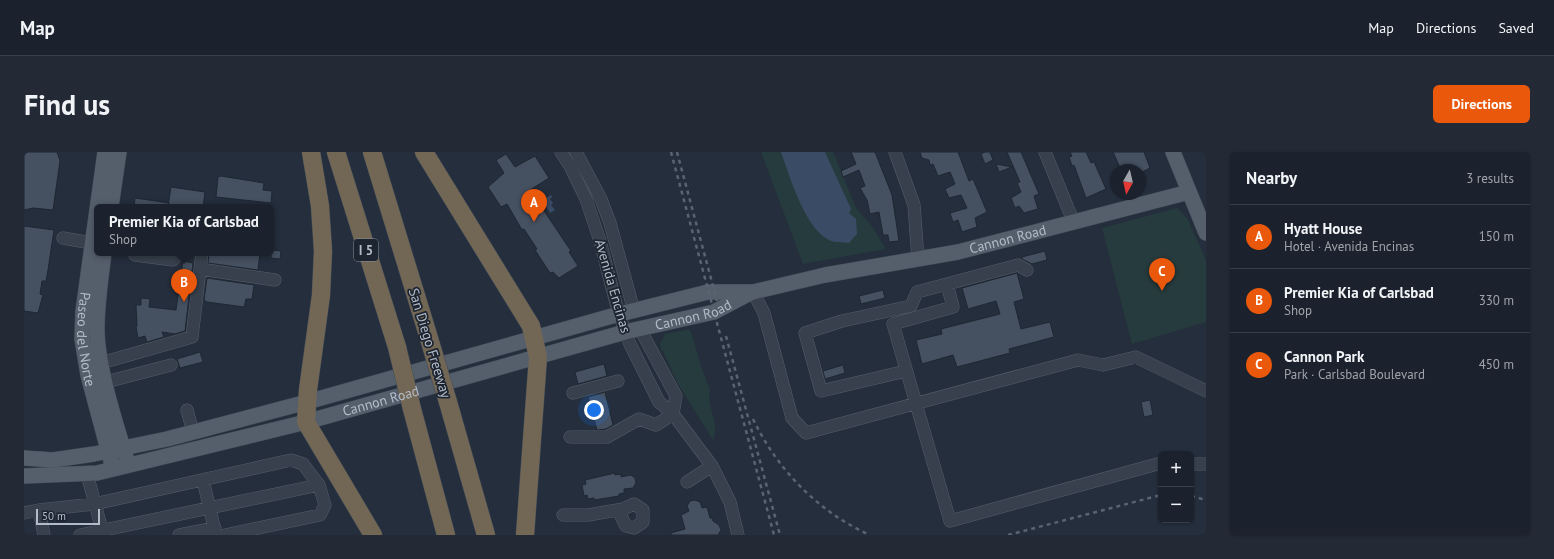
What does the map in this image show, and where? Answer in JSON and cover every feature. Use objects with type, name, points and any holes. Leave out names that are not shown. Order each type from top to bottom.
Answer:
[{"type":"highway","points":[[311,152],[320,206],[323,251],[321,295],[307,402],[306,422],[373,535]]},
{"type":"highway","name":"I 5","points":[[336,152],[397,347],[412,410],[446,535]]},
{"type":"highway","name":"San Diego Freeway","points":[[372,152],[448,402],[486,535]]},
{"type":"highway","points":[[424,152],[531,323],[538,357],[525,535]]},
{"type":"main road","name":"Paseo del Norte","points":[[99,204],[105,152]]},
{"type":"main road","points":[[111,204],[119,152]]},
{"type":"main road","points":[[1173,152],[1206,233]]},
{"type":"main road","name":"Cannon Road","points":[[24,476],[87,474],[129,466],[306,422],[625,332],[719,310],[753,292],[825,275],[958,252],[1189,192]]},
{"type":"main road","name":"Paseo del Norte","points":[[94,244],[83,310],[82,339],[88,375],[113,469]]},
{"type":"main road","name":"Paseo del Norte","points":[[104,256],[98,298],[97,331],[101,363],[129,466]]},
{"type":"main road","name":"Cannon Road","points":[[24,458],[53,460],[124,449],[307,402],[534,338],[714,290],[753,292]]},
{"type":"street","name":"Avenida Encinas","points":[[561,152],[570,166],[586,200],[600,241],[619,315],[625,332],[659,402],[673,414],[712,466],[730,502],[738,535]]},
{"type":"street","name":"Avenida Encinas","points":[[576,152],[598,193],[608,217],[634,311]]},
{"type":"street","points":[[896,152],[914,205],[918,259]]},
{"type":"street","points":[[1045,152],[1074,223]]},
{"type":"street","points":[[63,238],[94,244]]},
{"type":"street","points":[[143,256],[173,260],[176,256]]},
{"type":"street","points":[[101,363],[192,338],[202,256]]},
{"type":"street","points":[[906,372],[821,391],[804,333],[842,321],[911,306],[917,292],[1018,265],[1027,270]]},
{"type":"street","points":[[200,269],[275,280]]},
{"type":"street","points":[[947,284],[953,307],[893,324],[950,521],[1158,464]]},
{"type":"street","points":[[753,292],[764,313],[792,418],[806,433],[916,405],[1078,360],[1104,365],[1136,357],[1206,391]]},
{"type":"street","name":"Avenida Encinas","points":[[640,329],[676,396],[673,414]]},
{"type":"street","points":[[106,382],[171,365]]},
{"type":"street","points":[[573,393],[618,380]]},
{"type":"street","points":[[187,410],[193,432]]},
{"type":"street","points":[[570,437],[608,437],[639,419],[656,424],[673,414]]},
{"type":"street","points":[[24,513],[94,504],[291,460],[303,464],[319,486],[325,505],[320,515],[219,533],[179,535]]},
{"type":"street","points":[[1194,464],[1206,464]]},
{"type":"street","points":[[687,482],[712,466]]},
{"type":"street","points":[[87,474],[102,530]]},
{"type":"street","points":[[203,480],[210,508],[219,533]]},
{"type":"street","points":[[80,535],[319,486]]},
{"type":"street","points":[[563,515],[588,515],[623,509]]},
{"type":"street","points":[[39,510],[44,535]]},
{"type":"green space","points":[[761,152],[833,152],[856,208],[871,225],[886,249],[803,264]]},
{"type":"green space","points":[[1177,208],[1187,218],[1206,260],[1206,322],[1132,344],[1102,228]]},
{"type":"green space","points":[[690,329],[710,390],[709,402],[715,427],[713,440],[678,384],[663,351],[661,350],[660,344],[665,334]]},
{"type":"water","points":[[781,152],[825,152],[851,209],[849,213],[856,219],[857,234],[849,243],[835,242],[827,239],[811,223],[793,187]]},
{"type":"water","points":[[551,195],[552,197],[550,199],[553,203],[551,205],[555,210],[550,213],[542,200]]},
{"type":"building","points":[[24,152],[57,152],[60,161],[53,210],[33,208],[24,210]]},
{"type":"building","points":[[851,152],[875,152],[892,195],[899,241],[889,242],[888,235],[883,235],[879,212],[870,214],[867,200],[860,188],[865,186],[859,170],[843,177],[841,171],[856,164]]},
{"type":"building","points":[[920,152],[958,152],[969,181],[973,179],[987,212],[975,218],[977,227],[962,232],[958,220],[953,222],[950,213],[967,208],[961,195],[949,198],[945,189],[955,184],[950,172],[938,176],[933,164],[930,165],[929,160],[922,158]]},
{"type":"building","points":[[990,152],[993,160],[985,164],[981,154]]},
{"type":"building","points":[[1007,152],[1021,152],[1039,194],[1034,196],[1038,209],[1024,213],[1019,206],[1015,208],[1011,198],[1021,192],[1017,183],[1020,182]]},
{"type":"building","points":[[1070,152],[1086,152],[1091,163],[1094,162],[1106,189],[1086,198],[1074,165],[1072,166],[1069,157],[1072,156]]},
{"type":"building","points":[[1113,152],[1144,152],[1150,168],[1146,170],[1146,164],[1118,164]]},
{"type":"building","points":[[506,154],[515,167],[535,156],[549,178],[530,190],[571,251],[569,252],[578,266],[559,278],[553,272],[550,273],[535,250],[537,249],[524,229],[522,230],[507,204],[501,207],[488,187],[504,173],[496,160]]},
{"type":"building","points":[[996,164],[1012,167],[999,172]]},
{"type":"building","points":[[221,176],[264,183],[263,190],[272,191],[271,203],[216,197],[218,177]]},
{"type":"building","points":[[171,187],[205,192],[203,204],[134,204],[135,198],[168,203]]},
{"type":"building","points":[[24,226],[54,230],[46,281],[42,281],[40,294],[43,295],[38,313],[24,311]]},
{"type":"building","points":[[274,250],[281,251],[280,259],[271,258],[271,256],[274,256]]},
{"type":"building","points":[[1045,251],[1047,260],[1032,264],[1022,259],[1022,257]]},
{"type":"building","points":[[209,256],[260,256],[258,270],[208,263]]},
{"type":"building","points":[[183,261],[193,263],[185,331],[175,334],[162,332],[164,337],[147,342],[145,336],[138,338],[136,327],[136,305],[141,305],[141,298],[150,299],[149,307],[176,310]]},
{"type":"building","points":[[1017,273],[1024,299],[1014,302],[1021,329],[1050,322],[1054,337],[1009,349],[1010,353],[957,367],[953,355],[922,364],[916,340],[942,334],[941,329],[1000,314],[996,301],[968,309],[962,288]]},
{"type":"building","points":[[207,278],[254,285],[252,299],[246,299],[244,307],[207,302],[204,300]]},
{"type":"building","points":[[883,290],[885,298],[861,304],[859,296]]},
{"type":"building","points":[[200,352],[203,362],[180,368],[177,359]]},
{"type":"building","points":[[604,364],[607,376],[578,384],[575,372]]},
{"type":"building","points":[[843,365],[845,373],[825,379],[823,371]]},
{"type":"building","points":[[605,392],[613,425],[606,429],[597,430],[588,397]]},
{"type":"building","points":[[1150,400],[1153,415],[1144,417],[1141,402]]},
{"type":"building","points":[[615,473],[615,475],[621,474],[621,477],[631,475],[635,478],[636,483],[633,488],[624,489],[624,493],[619,494],[619,496],[594,500],[594,498],[588,499],[587,495],[584,496],[582,485],[586,484],[585,480]]},
{"type":"building","points":[[695,500],[700,502],[702,508],[707,507],[710,518],[712,518],[713,521],[719,525],[721,530],[718,535],[671,535],[671,533],[685,529],[681,515],[689,511],[687,506],[690,501]]},
{"type":"railway","points":[[671,152],[774,535]]},
{"type":"railway","points":[[677,152],[717,301]]},
{"type":"railway","points":[[726,336],[780,535]]},
{"type":"railway","points":[[753,419],[774,455],[801,487],[833,514],[870,535]]},
{"type":"railway","points":[[1008,535],[1158,496]]},
{"type":"railway","points":[[1194,497],[1206,500]]},
{"type":"place","name":"Hyatt House","points":[[534,222]]},
{"type":"place","name":"Cannon Park","points":[[1162,291]]},
{"type":"place","name":"Premier Kia of Carlsbad","points":[[184,302]]}]
